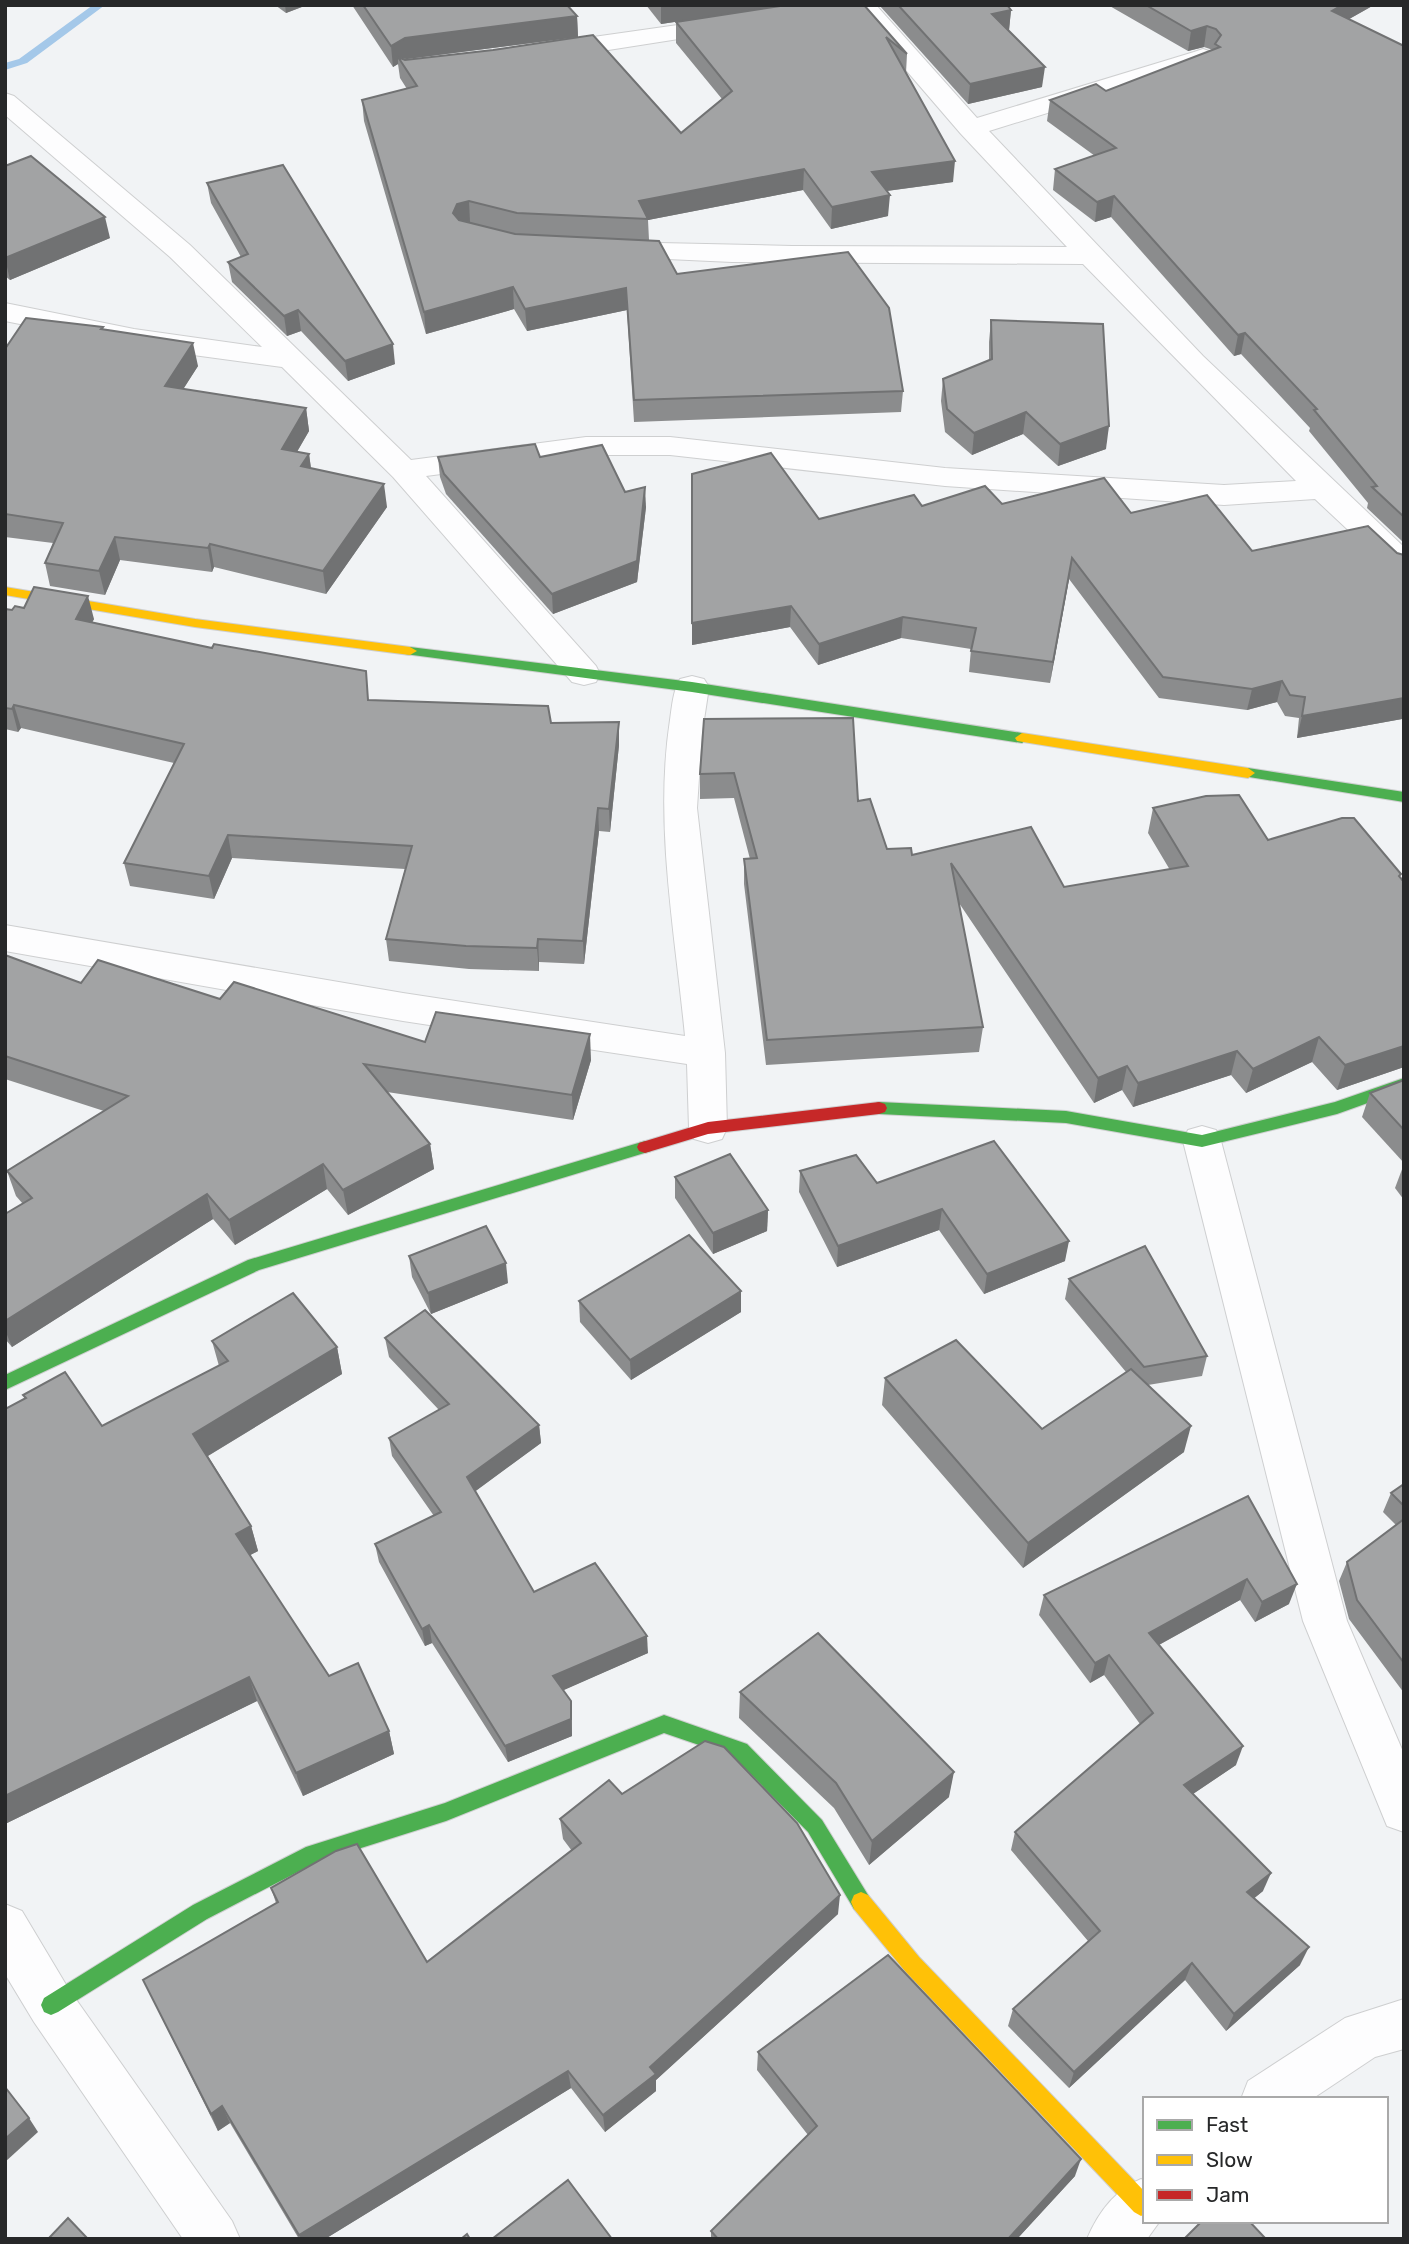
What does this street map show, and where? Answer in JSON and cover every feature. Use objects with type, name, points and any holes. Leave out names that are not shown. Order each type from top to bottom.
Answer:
[{"type":"street","points":[[854,6],[1090,257],[1321,489],[1404,565]]},
{"type":"street","points":[[521,55],[750,21]]},
{"type":"street","points":[[970,128],[1203,57]]},
{"type":"street","points":[[6,101],[180,251],[404,470],[584,674]]},
{"type":"street","points":[[587,248],[740,255],[887,253],[1090,257]]},
{"type":"street","points":[[5,312],[134,338],[292,360]]},
{"type":"street","points":[[404,470],[586,446],[670,446],[959,478],[1224,495],[1321,489]]},
{"type":"street","points":[[5,591],[195,623],[692,687],[1404,797]]},
{"type":"street","points":[[692,687],[685,733],[680,808],[706,1053],[708,1128]]},
{"type":"street","points":[[5,938],[403,1007],[706,1053]]},
{"type":"street","points":[[5,1383],[254,1265],[708,1128],[882,1108],[1066,1117],[1202,1141],[1337,1108],[1404,1084]]},
{"type":"street","points":[[1202,1141],[1325,1621],[1404,1810]]},
{"type":"street","points":[[51,2006],[200,1912],[313,1854],[446,1812],[664,1724],[740,1750],[815,1826],[864,1907],[912,1965],[1024,2079],[1133,2215]]},
{"type":"street","points":[[5,1928],[51,2006],[214,2239]]},
{"type":"street","points":[[1269,2097],[1363,2036],[1404,2024]]},
{"type":"building","points":[[363,5],[567,5],[577,16],[405,38],[391,46]]},
{"type":"building","points":[[787,5],[864,5],[907,54],[886,37],[955,161],[872,172],[890,195],[832,207],[804,169],[639,201],[648,219],[517,213],[469,201],[457,204],[453,213],[459,220],[515,234],[659,241],[677,274],[848,252],[889,308],[903,391],[634,400],[626,288],[525,309],[513,287],[424,312],[362,100],[417,86],[398,57],[405,60],[593,35],[681,133],[732,91],[676,22]]},
{"type":"building","points":[[898,5],[1007,5],[1011,10],[992,14],[1045,67],[970,84]]},
{"type":"building","points":[[1146,5],[1342,5],[1332,11],[1404,46],[1404,517],[1372,487],[1377,486],[1314,410],[1317,409],[1245,333],[1238,335],[1114,196],[1097,202],[1055,169],[1116,148],[1050,100],[1096,84],[1106,91],[1220,47],[1215,44],[1221,35],[1216,29],[1207,26],[1191,31]]},
{"type":"building","points":[[31,156],[105,217],[5,258],[5,166]]},
{"type":"building","points":[[283,165],[393,344],[345,361],[298,310],[284,316],[228,262],[248,254],[207,183]]},
{"type":"building","points":[[26,318],[103,327],[101,329],[193,343],[165,386],[306,408],[282,449],[309,454],[301,466],[384,484],[323,571],[210,544],[208,548],[115,537],[99,571],[45,563],[63,523],[5,514],[5,349]]},
{"type":"building","points":[[991,320],[1103,324],[1109,426],[1060,444],[1026,412],[974,433],[947,409],[943,379],[992,359]]},
{"type":"building","points":[[535,444],[540,457],[602,445],[625,492],[645,487],[637,561],[552,594],[444,474],[438,457]]},
{"type":"building","points":[[771,453],[819,519],[914,495],[922,506],[985,486],[1002,504],[1104,478],[1131,513],[1207,495],[1252,551],[1368,526],[1397,553],[1404,555],[1404,698],[1302,716],[1305,697],[1290,695],[1282,681],[1252,689],[1163,677],[1072,558],[1053,662],[971,651],[976,628],[903,617],[819,644],[791,606],[692,623],[692,474]]},
{"type":"building","points":[[34,587],[88,596],[76,619],[212,648],[214,644],[366,671],[368,700],[548,706],[551,723],[619,722],[609,809],[598,808],[583,941],[538,939],[537,948],[466,946],[386,939],[412,846],[228,835],[209,876],[124,863],[184,744],[14,705],[12,709],[5,708],[5,609],[12,610],[15,606],[24,608]]},
{"type":"building","points":[[853,718],[858,801],[870,799],[887,849],[911,848],[912,855],[1031,827],[1064,887],[1188,866],[1153,808],[1206,796],[1239,795],[1268,840],[1342,818],[1354,818],[1401,874],[1399,876],[1404,882],[1404,1046],[1345,1065],[1319,1037],[1253,1069],[1237,1051],[1138,1083],[1127,1066],[1098,1078],[951,863],[983,1027],[767,1040],[744,859],[757,858],[734,773],[700,774],[704,719]]},
{"type":"building","points":[[5,955],[81,983],[98,960],[220,999],[234,982],[425,1042],[436,1012],[590,1034],[572,1095],[364,1064],[430,1144],[343,1190],[323,1164],[229,1220],[207,1194],[5,1321],[5,1214],[32,1198],[7,1171],[128,1096],[5,1056]]},
{"type":"building","points":[[1404,1080],[1404,1130],[1370,1093]]},
{"type":"building","points":[[994,1141],[1069,1241],[987,1274],[942,1209],[838,1246],[800,1171],[856,1155],[877,1183]]},
{"type":"building","points":[[730,1154],[768,1210],[713,1233],[675,1177]]},
{"type":"building","points":[[486,1226],[506,1263],[428,1293],[409,1256]]},
{"type":"building","points":[[689,1235],[741,1291],[630,1360],[579,1301]]},
{"type":"building","points":[[1145,1246],[1207,1356],[1144,1367],[1069,1279]]},
{"type":"building","points":[[293,1293],[337,1347],[193,1434],[251,1526],[236,1534],[329,1676],[358,1663],[389,1731],[296,1773],[249,1677],[5,1796],[5,1409],[26,1398],[23,1395],[65,1372],[102,1426],[228,1361],[212,1341]]},
{"type":"building","points":[[425,1310],[539,1425],[467,1477],[534,1592],[595,1563],[647,1636],[553,1676],[571,1701],[571,1719],[505,1746],[429,1625],[422,1629],[375,1544],[441,1512],[389,1438],[449,1404],[385,1338]]},
{"type":"building","points":[[956,1340],[1042,1429],[1131,1369],[1191,1426],[1028,1543],[885,1378]]},
{"type":"building","points":[[1404,1484],[1404,1506],[1391,1493]]},
{"type":"building","points":[[1248,1496],[1297,1584],[1262,1602],[1247,1579],[1149,1633],[1243,1746],[1184,1785],[1271,1873],[1247,1892],[1309,1947],[1234,2014],[1192,1963],[1074,2072],[1013,2009],[1100,1931],[1015,1832],[1153,1713],[1109,1655],[1095,1663],[1044,1595]]},
{"type":"building","points":[[1404,1519],[1404,1663],[1357,1600],[1347,1562]]},
{"type":"building","points":[[818,1633],[954,1772],[872,1841],[836,1783],[740,1692]]},
{"type":"building","points":[[705,1741],[724,1747],[797,1823],[840,1895],[650,2067],[656,2074],[603,2115],[568,2071],[299,2235],[222,2106],[211,2114],[143,1980],[278,1902],[271,1888],[336,1851],[357,1844],[427,1962],[581,1843],[560,1819],[609,1780],[622,1794]]},
{"type":"building","points":[[888,1955],[1081,2159],[1008,2239],[718,2239],[711,2231],[817,2126],[758,2052]]},
{"type":"building","points":[[5,2087],[29,2118],[5,2139]]},
{"type":"building","points":[[568,2180],[612,2239],[492,2239]]},
{"type":"building","points":[[68,2218],[88,2239],[48,2239]]},
{"type":"building","points":[[1200,2223],[1251,2223],[1266,2239],[1184,2239]]},
{"type":"waterway","points":[[5,67],[23,61],[100,5]]},
{"type":"traffic: fast","points":[[410,651],[692,687],[1022,738]]},
{"type":"traffic: fast","points":[[1248,773],[1404,797]]},
{"type":"traffic: fast","points":[[879,1108],[1066,1117],[1202,1141],[1337,1108],[1404,1084]]},
{"type":"traffic: fast","points":[[5,1383],[254,1265],[645,1147]]},
{"type":"traffic: fast","points":[[51,2005],[200,1912],[313,1854],[446,1812],[664,1724],[740,1750],[815,1826],[861,1902]]},
{"type":"traffic: slow","points":[[5,591],[195,623],[410,651]]},
{"type":"traffic: slow","points":[[1022,738],[1248,773]]},
{"type":"traffic: slow","points":[[861,1902],[912,1964],[1141,2205],[1143,2204]]},
{"type":"traffic: jam","points":[[645,1147],[708,1128],[879,1108]]}]
